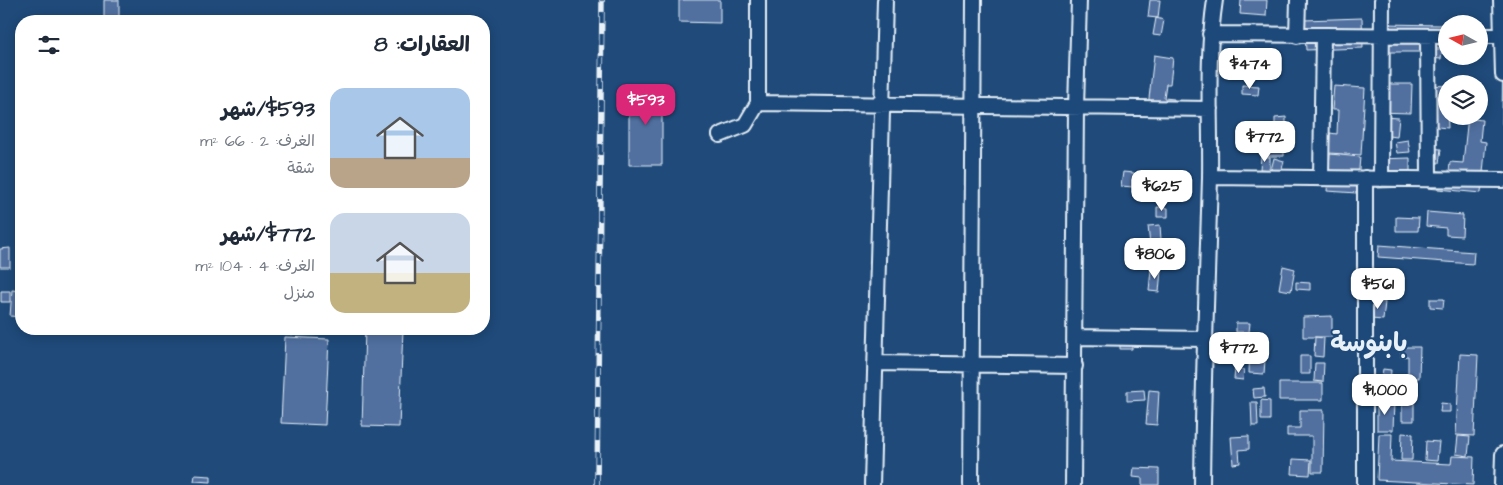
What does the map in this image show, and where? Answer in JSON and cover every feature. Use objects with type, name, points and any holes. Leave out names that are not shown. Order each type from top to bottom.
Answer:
[{"type":"street","points":[[720,135],[745,125],[758,103],[758,0]]},
{"type":"street","points":[[872,485],[884,0]]},
{"type":"street","points":[[971,485],[974,0]]},
{"type":"street","points":[[1073,485],[1076,108],[1079,0]]},
{"type":"street","points":[[1202,485],[1204,339],[1210,177],[1210,34],[1215,0]]},
{"type":"street","points":[[1297,36],[1298,0]]},
{"type":"street","points":[[1381,179],[1382,0]]},
{"type":"street","points":[[1501,0],[1503,75]]},
{"type":"street","points":[[1210,34],[1438,36]]},
{"type":"street","points":[[1320,177],[1323,36]]},
{"type":"street","points":[[1428,36],[1428,179]]},
{"type":"street","points":[[1488,36],[1501,36]]},
{"type":"street","points":[[758,103],[1210,109]]},
{"type":"street","points":[[1210,177],[1503,180]]},
{"type":"street","points":[[1365,178],[1365,485]]},
{"type":"street","points":[[1075,338],[1204,339]]},
{"type":"street","points":[[875,363],[1075,366]]},
{"type":"street","points":[[1502,485],[1503,454]]},
{"type":"building","points":[[104,0],[119,0],[119,15],[104,15]]},
{"type":"building","points":[[679,0],[720,0],[720,23],[679,22]]},
{"type":"building","points":[[1150,0],[1160,0],[1158,18],[1148,17]]},
{"type":"building","points":[[1241,0],[1267,0],[1266,16],[1240,14]]},
{"type":"building","points":[[1156,18],[1164,20],[1161,36],[1153,35]]},
{"type":"building","points":[[1362,18],[1363,48],[1306,50],[1304,20]]},
{"type":"building","points":[[1384,24],[1438,25],[1438,48],[1422,48],[1422,52],[1384,52]]},
{"type":"building","points":[[1503,32],[1503,124],[1502,124]]},
{"type":"building","points":[[1432,50],[1438,50],[1438,59],[1431,58]]},
{"type":"building","points":[[1154,55],[1173,58],[1170,84],[1166,84],[1164,98],[1174,99],[1173,110],[1148,107]]},
{"type":"building","points":[[1239,55],[1257,55],[1257,67],[1239,67]]},
{"type":"building","points":[[1377,84],[1412,84],[1411,113],[1376,112]]},
{"type":"building","points":[[1242,85],[1259,86],[1258,95],[1242,94]]},
{"type":"building","points":[[1430,85],[1438,86],[1438,125],[1448,125],[1448,128],[1426,126]]},
{"type":"building","points":[[1334,86],[1365,88],[1361,155],[1329,153],[1330,133],[1337,134],[1338,110],[1332,110]]},
{"type":"building","points":[[629,88],[662,88],[662,165],[629,165]]},
{"type":"building","points":[[1286,117],[1286,131],[1275,131],[1275,118]]},
{"type":"building","points":[[1381,117],[1399,118],[1397,137],[1379,135]]},
{"type":"building","points":[[1467,125],[1482,125],[1480,141],[1486,142],[1481,193],[1427,188],[1429,170],[1449,172],[1450,162],[1463,163]]},
{"type":"building","points":[[1408,140],[1410,152],[1397,153],[1395,142]]},
{"type":"building","points":[[1261,144],[1284,144],[1284,156],[1261,156]]},
{"type":"building","points":[[1429,148],[1441,149],[1439,163],[1428,162]]},
{"type":"building","points":[[1330,154],[1360,157],[1357,193],[1327,191]]},
{"type":"building","points":[[1261,157],[1270,157],[1270,170],[1260,169]]},
{"type":"building","points":[[1274,158],[1284,161],[1280,177],[1270,174]]},
{"type":"building","points":[[1410,158],[1410,187],[1377,188],[1376,159]]},
{"type":"building","points":[[1123,172],[1134,173],[1133,187],[1121,186]]},
{"type":"building","points":[[1157,207],[1168,208],[1168,217],[1157,217]]},
{"type":"building","points":[[1427,212],[1463,215],[1462,236],[1446,235],[1446,228],[1426,226]]},
{"type":"building","points":[[1396,217],[1419,218],[1418,231],[1396,231]]},
{"type":"building","points":[[1160,225],[1162,254],[1151,255],[1148,226]]},
{"type":"building","points":[[1379,245],[1474,252],[1473,264],[1378,257]]},
{"type":"building","points":[[10,248],[10,267],[0,267],[0,249]]},
{"type":"building","points":[[1283,266],[1295,269],[1291,291],[1279,289]]},
{"type":"building","points":[[1151,269],[1161,270],[1159,292],[1149,291]]},
{"type":"building","points":[[1296,282],[1310,283],[1310,290],[1296,289]]},
{"type":"building","points":[[12,290],[15,290],[15,316],[10,316]]},
{"type":"building","points":[[1,291],[10,291],[10,302],[1,302]]},
{"type":"building","points":[[1430,299],[1444,299],[1443,308],[1430,307]]},
{"type":"building","points":[[1372,301],[1385,302],[1383,320],[1371,319]]},
{"type":"building","points":[[1332,316],[1332,337],[1303,337],[1303,317]]},
{"type":"building","points":[[1236,323],[1250,323],[1249,332],[1236,332]]},
{"type":"building","points":[[1120,333],[1132,333],[1132,349],[1120,349]]},
{"type":"building","points":[[365,335],[403,335],[399,427],[362,426]]},
{"type":"building","points":[[285,337],[329,339],[325,425],[281,423]]},
{"type":"building","points":[[1315,337],[1324,338],[1323,357],[1314,356]]},
{"type":"building","points":[[1250,343],[1266,345],[1264,374],[1249,373]]},
{"type":"building","points":[[1401,347],[1420,347],[1419,378],[1408,378],[1408,356],[1401,357]]},
{"type":"building","points":[[1460,354],[1478,355],[1474,436],[1456,435]]},
{"type":"building","points":[[1300,356],[1310,356],[1310,374],[1300,374]]},
{"type":"building","points":[[1315,363],[1324,363],[1323,382],[1314,381]]},
{"type":"building","points":[[1235,369],[1244,370],[1243,380],[1234,379]]},
{"type":"building","points":[[1383,369],[1391,370],[1390,383],[1381,382]]},
{"type":"building","points":[[1279,383],[1323,383],[1323,400],[1279,400]]},
{"type":"building","points":[[1402,387],[1414,387],[1414,421],[1402,421]]},
{"type":"building","points":[[1264,388],[1265,397],[1254,398],[1253,389]]},
{"type":"building","points":[[1144,390],[1145,400],[1127,401],[1127,391]]},
{"type":"building","points":[[1149,390],[1159,391],[1157,425],[1146,424]]},
{"type":"building","points":[[1261,400],[1270,401],[1270,420],[1261,420]]},
{"type":"building","points":[[1377,401],[1394,402],[1393,430],[1377,430]]},
{"type":"building","points":[[1251,402],[1257,402],[1258,426],[1252,426]]},
{"type":"building","points":[[1441,403],[1450,404],[1450,412],[1440,412]]},
{"type":"building","points":[[1300,410],[1324,410],[1323,472],[1312,472],[1312,436],[1287,436],[1287,428],[1300,428]]},
{"type":"building","points":[[1402,433],[1413,434],[1412,460],[1401,460]]},
{"type":"building","points":[[1379,434],[1392,434],[1391,461],[1451,464],[1452,456],[1474,457],[1473,485],[1377,480]]},
{"type":"building","points":[[1249,436],[1249,449],[1239,450],[1240,463],[1233,464],[1231,437]]},
{"type":"building","points":[[1458,436],[1470,437],[1468,456],[1456,454]]},
{"type":"building","points":[[1426,441],[1439,442],[1437,461],[1425,460]]},
{"type":"building","points":[[1293,459],[1311,460],[1310,475],[1292,474]]},
{"type":"building","points":[[1134,468],[1159,469],[1159,485],[1142,485],[1142,478],[1133,477]]},
{"type":"building","points":[[195,475],[211,476],[211,482],[194,481]]},
{"type":"railway","points":[[597,485],[602,0]]},
{"type":"district","name":"بابنوسة","points":[[1369,342]]}]
